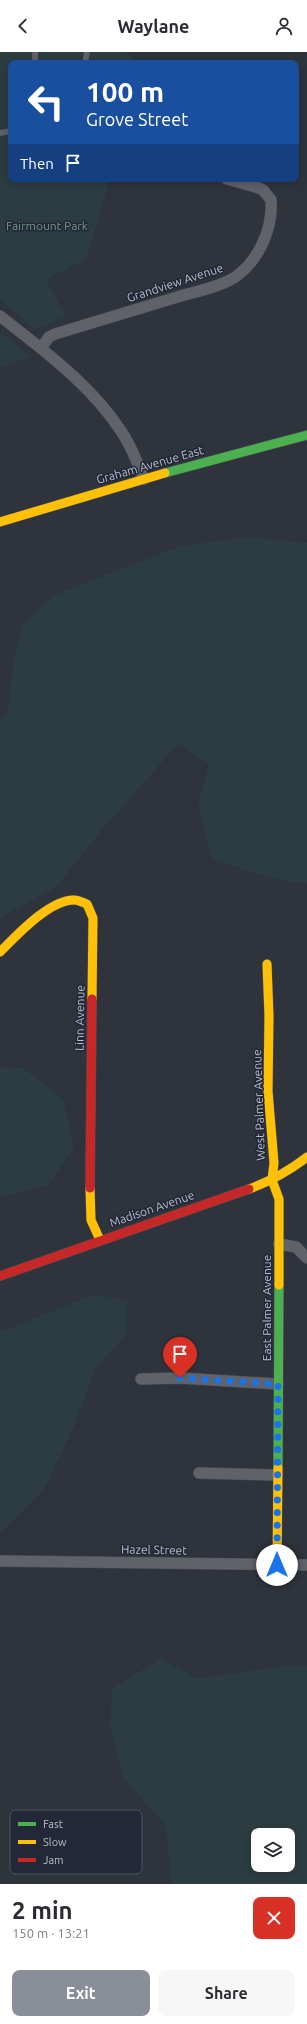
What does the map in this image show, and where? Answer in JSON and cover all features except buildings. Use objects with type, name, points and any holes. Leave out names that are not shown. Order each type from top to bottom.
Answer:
[{"type":"street","name":"Grandview Avenue","points":[[41,348],[49,337],[55,334],[202,290],[238,276],[262,245],[270,223],[271,200],[263,190],[238,182]]},
{"type":"street","points":[[0,316],[77,379],[116,423],[131,448],[144,478]]},
{"type":"street","name":"Graham Avenue East","points":[[0,522],[144,478],[307,435]]},
{"type":"street","name":"Linn Avenue","points":[[0,952],[25,928],[62,902],[74,898],[83,901],[92,909],[93,986],[89,1167],[91,1220],[100,1240]]},
{"type":"street","name":"West Palmer Avenue","points":[[267,964],[269,1016],[268,1091],[274,1163],[272,1180],[279,1199],[279,1244]]},
{"type":"street","name":"Madison Avenue","points":[[0,1276],[272,1180],[291,1169],[307,1157]]},
{"type":"street","points":[[279,1244],[296,1247],[307,1258]]},
{"type":"street","name":"East Palmer Avenue","points":[[277,1565],[279,1244]]},
{"type":"street","points":[[141,1379],[180,1378],[278,1384]]},
{"type":"street","points":[[199,1473],[277,1475]]},
{"type":"street","name":"Hazel Street","points":[[0,1561],[307,1566]]},
{"type":"green space","name":"Fairmount Park","points":[[0,52],[126,52],[135,60],[8,60],[8,182],[109,182],[86,260],[46,279],[66,317],[35,329],[0,300]]},
{"type":"green space","points":[[0,331],[31,357],[0,367]]},
{"type":"green space","points":[[249,537],[307,543],[307,883],[283,881],[271,878],[212,858],[198,805],[209,764],[178,744],[107,824],[56,887],[0,918],[0,718],[7,716],[13,665],[22,626],[54,595],[181,546]]},
{"type":"green space","points":[[0,1067],[23,1068],[64,1100],[74,1148],[48,1185],[0,1197]]},
{"type":"green space","points":[[95,1294],[127,1301],[127,1333],[95,1369],[74,1426],[44,1489],[0,1533],[0,1332]]},
{"type":"green space","points":[[161,1659],[197,1678],[288,1666],[307,1666],[307,1884],[171,1884],[166,1827],[124,1778],[110,1727],[112,1688]]},
{"type":"traffic: fast","points":[[165,473],[307,435]]},
{"type":"traffic: fast","points":[[278,1468],[279,1285]]},
{"type":"traffic: slow","points":[[0,522],[165,473]]},
{"type":"traffic: slow","points":[[0,952],[34,919],[55,905],[65,901],[75,900],[87,904],[93,918],[92,999]]},
{"type":"traffic: slow","points":[[267,964],[269,1016],[268,1091],[274,1163],[272,1180],[279,1199],[279,1285]]},
{"type":"traffic: slow","points":[[249,1189],[280,1175],[307,1157]]},
{"type":"traffic: slow","points":[[90,1188],[91,1220],[100,1240]]},
{"type":"traffic: slow","points":[[277,1565],[278,1468]]},
{"type":"traffic: jam","points":[[90,1188],[92,999]]},
{"type":"traffic: jam","points":[[0,1276],[249,1189]]},
{"type":"route","points":[[180,1378],[278,1384],[277,1565]]}]
